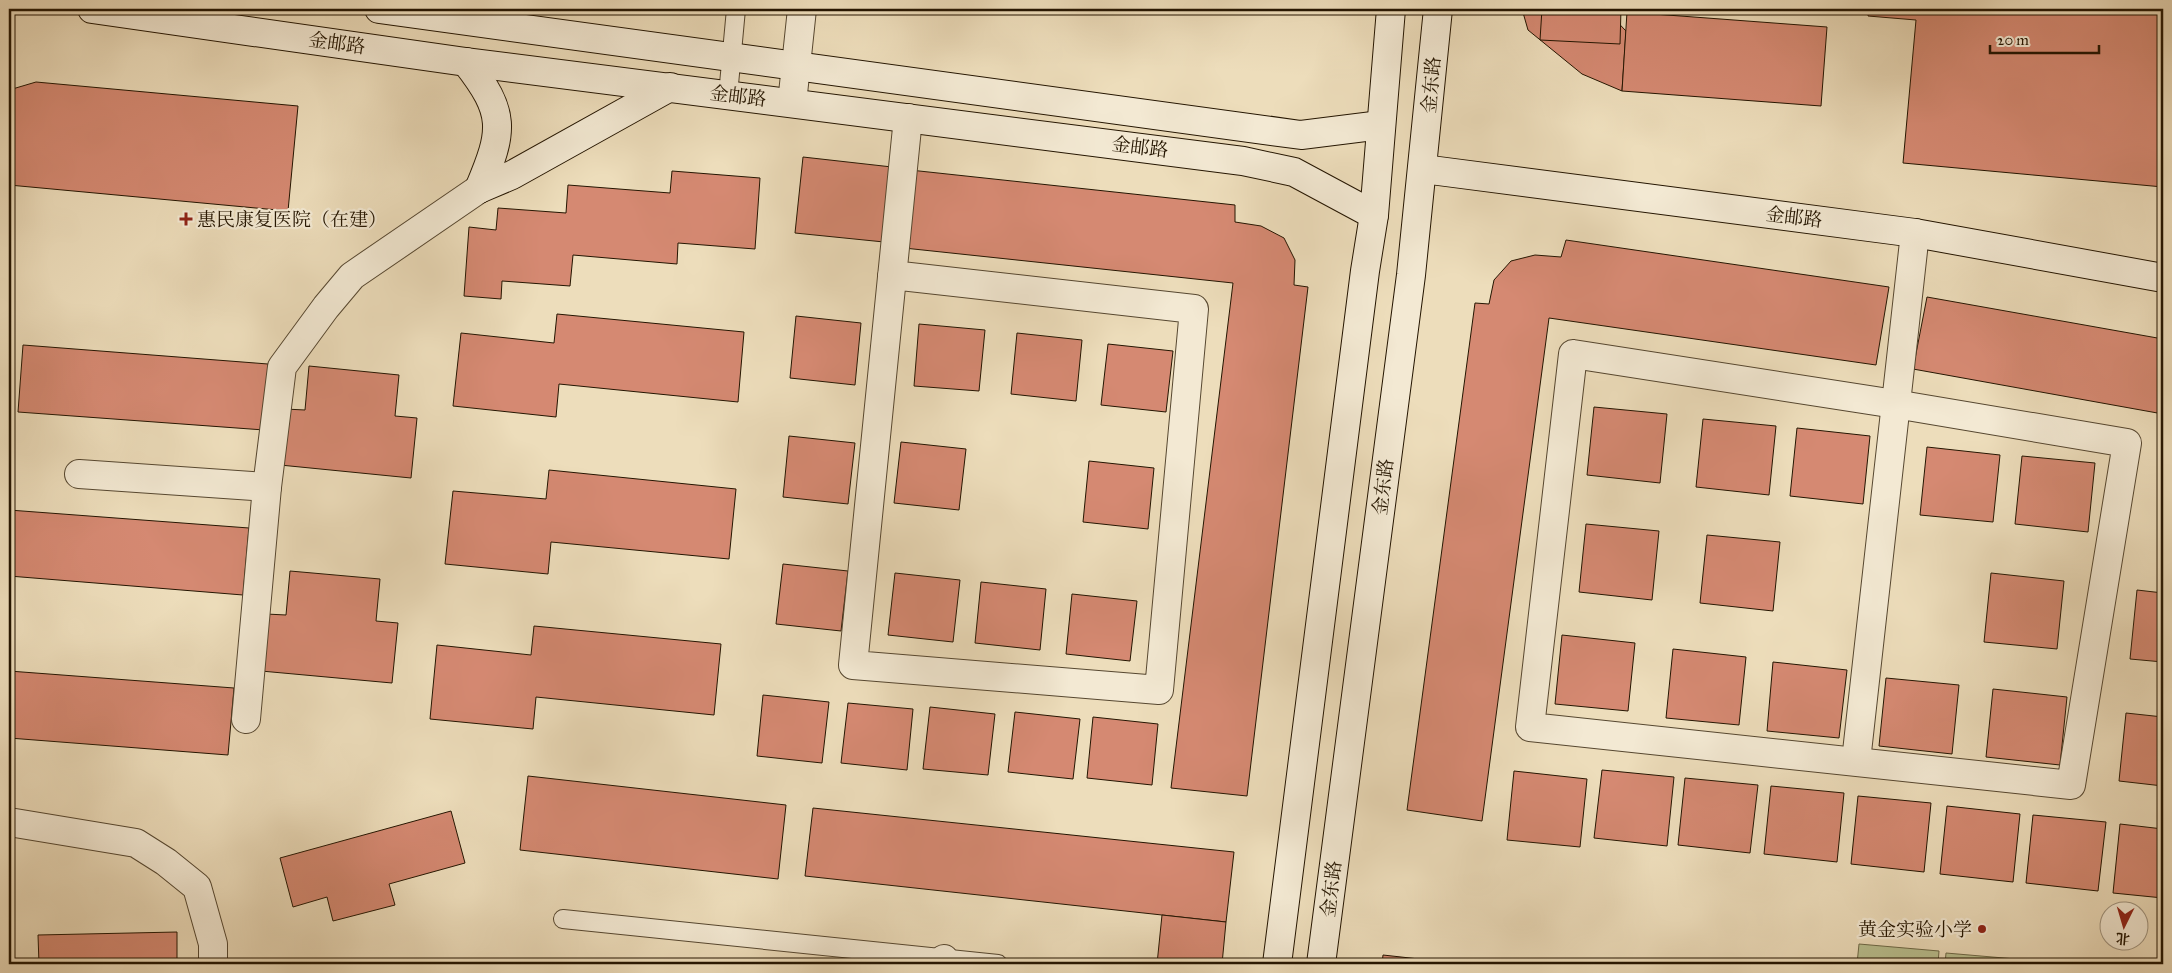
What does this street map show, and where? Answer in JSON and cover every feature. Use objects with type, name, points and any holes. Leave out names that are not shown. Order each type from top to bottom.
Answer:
[{"type":"street","name":"金邮路","points":[[92,9],[466,62],[1243,160],[1294,172],[1374,215]]},
{"type":"street","name":"金邮路","points":[[378,9],[1301,135],[1381,125]]},
{"type":"street","points":[[792,103],[802,9]]},
{"type":"street","points":[[1277,964],[1365,270],[1374,215],[1391,9]]},
{"type":"street","name":"金东路","points":[[1321,964],[1423,169],[1438,9]]},
{"type":"street","points":[[466,62],[486,87],[495,108],[498,130],[494,155],[480,189]]},
{"type":"street","points":[[246,719],[267,487],[282,367],[352,276],[480,189],[512,175],[670,87]]},
{"type":"street","points":[[892,275],[1194,310],[1159,690],[853,666],[892,275],[908,118]]},
{"type":"street","name":"金邮路","points":[[1423,169],[1915,233],[2163,278]]},
{"type":"street","points":[[1856,761],[1915,233]]},
{"type":"street","points":[[1573,354],[1895,404],[2127,443],[2071,785],[1530,726],[1573,354]]},
{"type":"street","points":[[79,474],[267,487]]},
{"type":"street","points":[[9,822],[136,843],[166,862],[197,887],[213,944],[213,964]]},
{"type":"lane","points":[[728,95],[736,9]]},
{"type":"lane","points":[[563,919],[943,962],[998,964]]},
{"type":"green space","points":[[1859,944],[1939,951],[1938,964],[1857,964]]},
{"type":"green space","points":[[1946,953],[2027,960],[2026,964],[1945,964]]},
{"type":"green space","points":[[2036,960],[2084,964],[2036,964]]},
{"type":"building","points":[[1522,9],[1605,9],[1626,31],[1622,91],[1582,74],[1528,30]]},
{"type":"building","points":[[1542,9],[1621,9],[1620,44],[1540,40]]},
{"type":"building","points":[[1869,9],[2143,9],[2163,11],[2163,187],[1903,163],[1916,20],[1868,16]]},
{"type":"building","points":[[1627,12],[1827,27],[1821,106],[1622,91]]},
{"type":"building","points":[[36,82],[298,106],[288,211],[9,185],[9,90]]},
{"type":"building","points":[[803,157],[892,167],[884,242],[795,233]]},
{"type":"building","points":[[910,170],[1235,205],[1235,222],[1261,226],[1284,238],[1295,260],[1294,285],[1308,287],[1247,796],[1171,788],[1233,283],[904,248]]},
{"type":"building","points":[[672,171],[760,178],[755,249],[678,243],[677,264],[573,255],[570,286],[502,281],[501,299],[464,296],[469,227],[496,230],[498,208],[566,213],[568,185],[670,193]]},
{"type":"building","points":[[1566,240],[1889,287],[1876,365],[1549,318],[1482,821],[1407,810],[1475,303],[1489,304],[1494,280],[1511,261],[1535,255],[1561,257]]},
{"type":"building","points":[[1927,297],[2163,339],[2163,414],[1913,369]]},
{"type":"building","points":[[557,314],[744,332],[738,402],[559,384],[556,417],[453,406],[461,333],[554,343]]},
{"type":"building","points":[[796,316],[861,323],[855,385],[790,378]]},
{"type":"building","points":[[919,324],[985,330],[979,391],[914,386]]},
{"type":"building","points":[[1017,333],[1082,340],[1076,401],[1011,394]]},
{"type":"building","points":[[1108,344],[1173,351],[1166,412],[1101,405]]},
{"type":"building","points":[[23,345],[268,364],[264,430],[18,412]]},
{"type":"building","points":[[309,366],[399,375],[395,416],[417,418],[411,478],[280,465],[285,409],[305,410]]},
{"type":"building","points":[[1594,407],[1667,414],[1660,483],[1587,475]]},
{"type":"building","points":[[1703,419],[1776,426],[1769,495],[1696,487]]},
{"type":"building","points":[[1797,428],[1870,436],[1863,504],[1790,496]]},
{"type":"building","points":[[789,436],[855,443],[848,504],[783,497]]},
{"type":"building","points":[[901,442],[966,449],[959,510],[894,503]]},
{"type":"building","points":[[1927,447],[2000,455],[1993,522],[1920,515]]},
{"type":"building","points":[[2022,456],[2095,463],[2088,532],[2015,524]]},
{"type":"building","points":[[1089,461],[1154,468],[1148,529],[1083,522]]},
{"type":"building","points":[[549,470],[736,489],[729,559],[551,542],[548,574],[445,564],[453,491],[546,499]]},
{"type":"building","points":[[9,510],[249,528],[243,595],[9,576]]},
{"type":"building","points":[[1586,524],[1659,531],[1652,600],[1579,592]]},
{"type":"building","points":[[1707,535],[1780,542],[1773,611],[1700,603]]},
{"type":"building","points":[[783,564],[848,571],[841,631],[776,624]]},
{"type":"building","points":[[290,571],[380,579],[376,621],[398,623],[392,683],[261,671],[266,614],[286,615]]},
{"type":"building","points":[[895,573],[960,580],[953,642],[888,635]]},
{"type":"building","points":[[1991,573],[2064,581],[2057,649],[1984,642]]},
{"type":"building","points":[[981,582],[1046,589],[1040,650],[975,643]]},
{"type":"building","points":[[2137,590],[2163,593],[2163,662],[2130,659]]},
{"type":"building","points":[[1072,594],[1137,601],[1130,661],[1066,654]]},
{"type":"building","points":[[534,626],[721,644],[714,715],[536,697],[533,729],[430,719],[437,645],[531,655]]},
{"type":"building","points":[[1562,635],[1635,643],[1628,711],[1555,704]]},
{"type":"building","points":[[1673,649],[1746,657],[1739,725],[1666,718]]},
{"type":"building","points":[[1773,662],[1847,670],[1839,738],[1767,731]]},
{"type":"building","points":[[9,671],[234,688],[228,755],[9,738]]},
{"type":"building","points":[[1886,678],[1959,685],[1952,754],[1879,746]]},
{"type":"building","points":[[1993,689],[2067,697],[2060,765],[1986,757]]},
{"type":"building","points":[[763,695],[829,702],[822,763],[757,756]]},
{"type":"building","points":[[848,703],[913,709],[907,770],[841,763]]},
{"type":"building","points":[[930,707],[995,714],[988,775],[923,769]]},
{"type":"building","points":[[1015,712],[1080,719],[1073,779],[1008,772]]},
{"type":"building","points":[[2126,713],[2163,717],[2163,786],[2119,781]]},
{"type":"building","points":[[1093,717],[1158,724],[1152,785],[1087,778]]},
{"type":"building","points":[[1602,770],[1674,777],[1667,846],[1594,838]]},
{"type":"building","points":[[1514,771],[1587,779],[1580,847],[1507,840]]},
{"type":"building","points":[[528,776],[786,805],[778,879],[520,850]]},
{"type":"building","points":[[1685,778],[1758,785],[1750,853],[1678,845]]},
{"type":"building","points":[[1771,786],[1844,793],[1837,862],[1764,854]]},
{"type":"building","points":[[1858,796],[1931,803],[1924,872],[1851,864]]},
{"type":"building","points":[[1947,806],[2020,814],[2013,882],[1940,874]]},
{"type":"building","points":[[813,808],[1234,852],[1226,922],[805,876]]},
{"type":"building","points":[[451,811],[465,863],[389,884],[395,905],[333,921],[327,897],[293,907],[280,858]]},
{"type":"building","points":[[2033,815],[2106,822],[2098,891],[2026,883]]},
{"type":"building","points":[[2120,824],[2163,829],[2163,898],[2113,893]]},
{"type":"building","points":[[1162,915],[1226,922],[1222,964],[1157,964]]},
{"type":"building","points":[[177,932],[177,964],[39,964],[38,935]]},
{"type":"building","points":[[1383,955],[1446,962],[1445,964],[1382,964]]},
{"type":"place","name":"惠民康复医院（在建）","points":[[186,219]]},
{"type":"place","name":"黄金实验小学","points":[[1982,929]]}]
